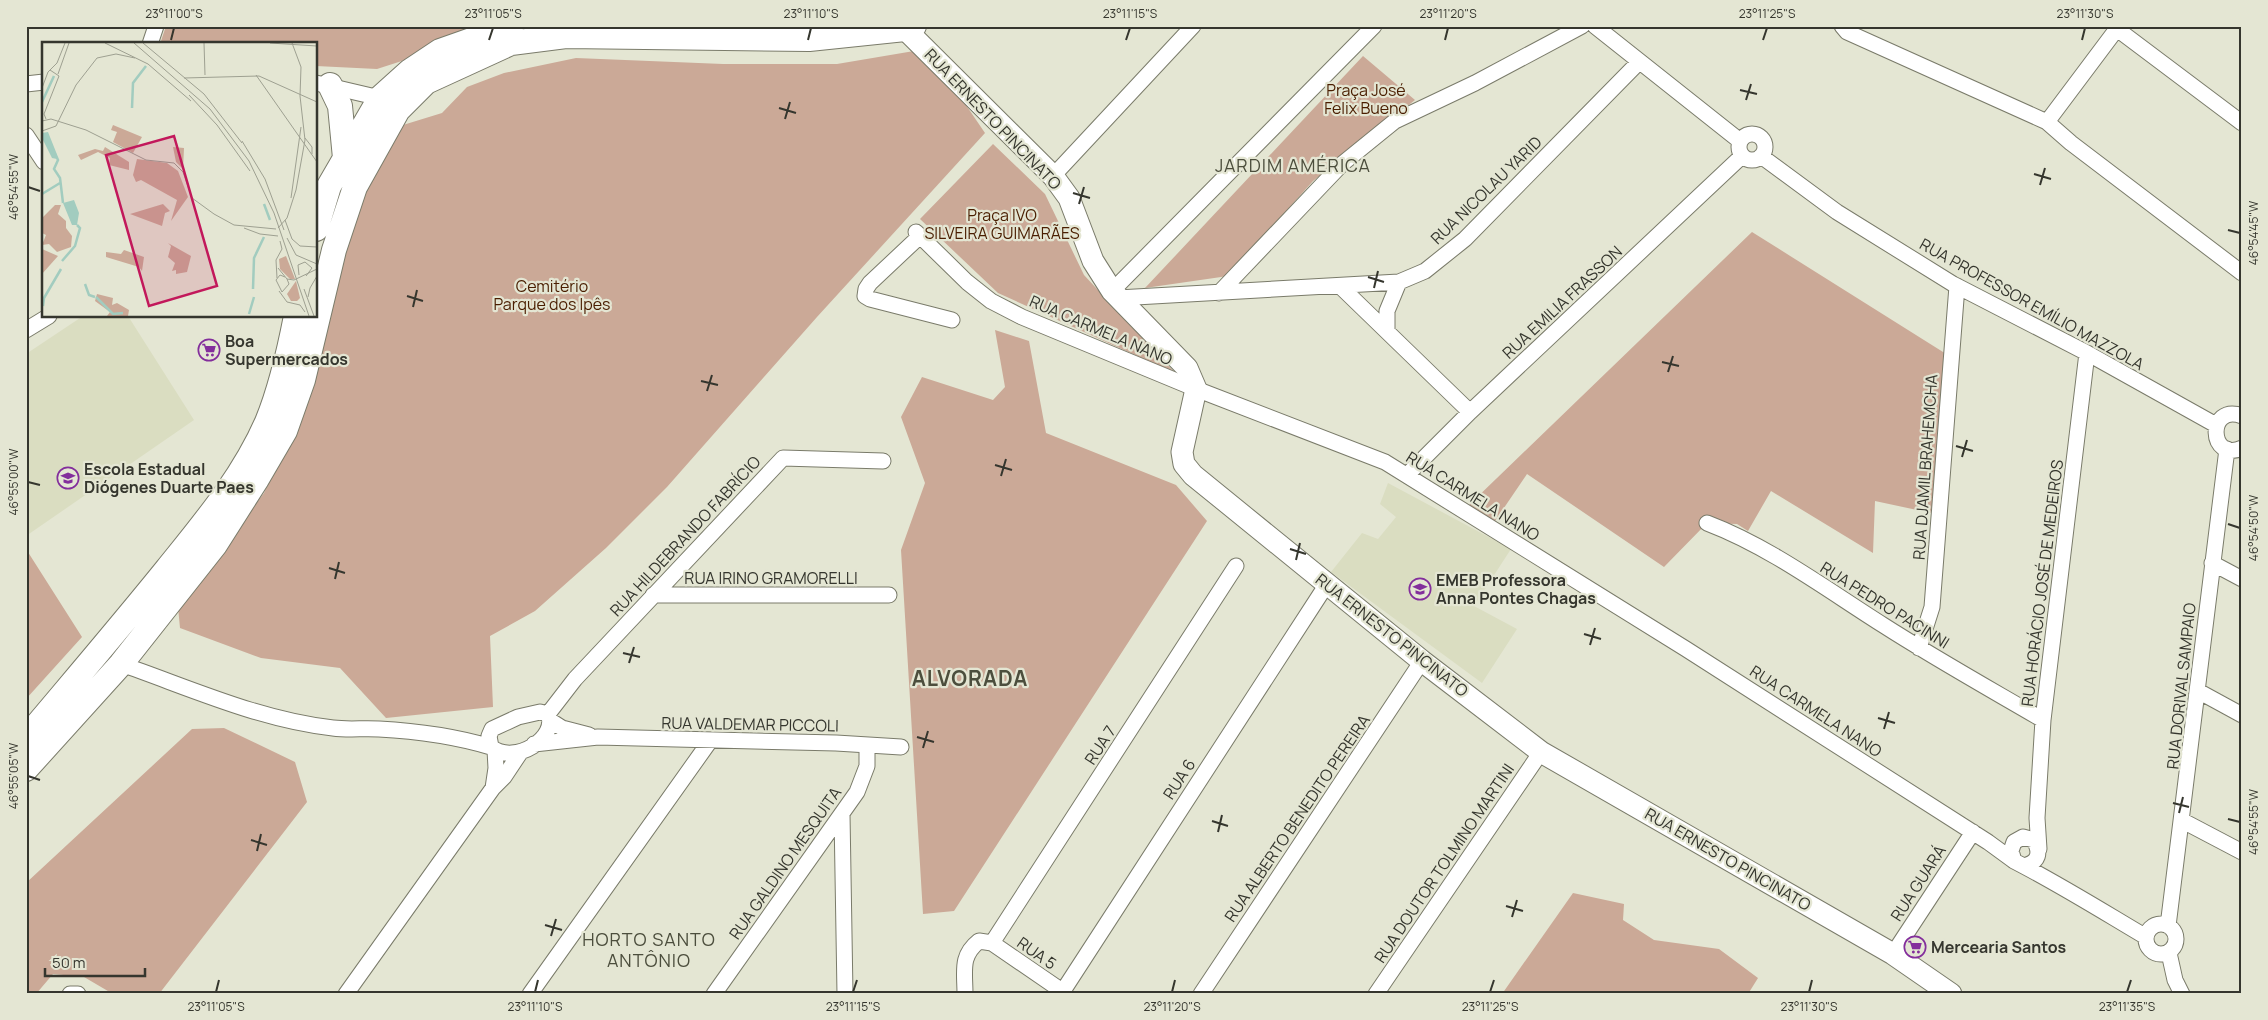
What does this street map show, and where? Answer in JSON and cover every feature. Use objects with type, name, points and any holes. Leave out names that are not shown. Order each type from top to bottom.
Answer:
[{"type":"main road","points":[[318,222],[329,186],[345,158],[389,104],[410,70],[440,52],[508,36],[524,35],[532,26]]},
{"type":"main road","points":[[508,36],[810,39],[908,27]]},
{"type":"main road","points":[[323,84],[340,106],[344,131],[345,158]]},
{"type":"main road","points":[[318,317],[334,250],[355,187],[389,104]]},
{"type":"main road","points":[[26,738],[207,519],[243,468],[266,423],[284,374],[296,318]]},
{"type":"main road","points":[[26,768],[121,664],[215,546],[285,430],[303,380],[318,318]]},
{"type":"main road","points":[[113,634],[108,649],[109,654],[112,660],[121,664]]},
{"type":"street","points":[[151,42],[156,26]]},
{"type":"street","points":[[1053,176],[1193,26]]},
{"type":"street","points":[[1115,295],[1374,26]]},
{"type":"street","points":[[1219,293],[1342,164],[1395,121],[1474,83],[1582,26]]},
{"type":"street","points":[[1594,26],[1753,160],[1761,156],[1764,143],[1759,136],[1750,134],[1741,148]]},
{"type":"street","points":[[1842,26],[1847,32],[2047,122],[2071,143],[2242,273]]},
{"type":"street","name":"RUA ERNESTO PINCINATO","points":[[908,27],[1053,176],[1069,198],[1093,261],[1115,295],[1187,368],[1196,389],[1182,452],[1184,464],[1193,475],[1218,498],[1422,661],[1541,752],[1893,954],[1951,994]]},
{"type":"street","points":[[2047,122],[2118,28],[2242,123]]},
{"type":"street","name":"RUA NICOLAU YARID","points":[[1115,295],[1219,293],[1340,287],[1399,282],[1426,271],[1465,239],[1639,62]]},
{"type":"street","points":[[26,84],[42,82]]},
{"type":"street","points":[[323,84],[389,104]]},
{"type":"street","points":[[26,135],[42,159]]},
{"type":"street","name":"RUA EMILIA FRASSON","points":[[1407,475],[1741,148]]},
{"type":"street","name":"RUA PROFESSOR EMÍLIO MAZZOLA","points":[[1761,156],[1838,212],[1957,286],[2087,354],[2216,425]]},
{"type":"street","name":"RUA CARMELA NANO","points":[[952,320],[870,299],[865,296],[866,289],[870,283],[918,234],[967,282],[991,301],[1022,317],[1196,389],[1385,462],[1686,649],[2019,863],[2055,882],[2146,938]]},
{"type":"street","points":[[1387,330],[1387,311],[1399,282]]},
{"type":"street","name":"RUA DJAMIL BRAHEMCHA","points":[[1919,648],[1932,607],[1957,286]]},
{"type":"street","points":[[1340,287],[1387,330],[1470,412]]},
{"type":"street","points":[[26,330],[46,318]]},
{"type":"street","name":"RUA HORÁCIO JOSÉ DE MEDEIROS","points":[[2039,853],[2037,818],[2043,720],[2087,354]]},
{"type":"street","points":[[2235,449],[2218,442],[2216,425],[2224,416],[2236,414],[2242,416]]},
{"type":"street","name":"RUA DORIVAL SAMPAIO","points":[[2168,926],[2183,821],[2212,563],[2235,449]]},
{"type":"street","name":"RUA HILDEBRANDO FABRÍCIO","points":[[534,744],[549,730],[550,718],[575,679],[783,458],[883,461]]},
{"type":"street","name":"RUA PEDRO PACINNI","points":[[1707,523],[1736,534],[1770,553],[1919,648],[2043,720]]},
{"type":"street","points":[[2212,563],[2242,579]]},
{"type":"street","name":"RUA 7","points":[[992,943],[1236,566]]},
{"type":"street","name":"RUA 6","points":[[1061,992],[1328,584]]},
{"type":"street","name":"RUA IRINO GRAMORELLI","points":[[653,595],[889,596]]},
{"type":"street","name":"RUA ALBERTO BENEDITO PEREIRA","points":[[1202,994],[1422,661]]},
{"type":"street","points":[[121,664],[260,712],[298,722],[334,728],[378,728],[449,735],[508,755],[520,753],[534,744]]},
{"type":"street","points":[[2198,691],[2242,715]]},
{"type":"street","points":[[449,735],[492,729],[529,714],[540,712],[550,718]]},
{"type":"street","name":"RUA VALDEMAR PICCOLI","points":[[550,718],[562,728],[598,738]]},
{"type":"street","points":[[492,729],[489,736],[496,768],[493,788]]},
{"type":"street","name":"RUA VALDEMAR PICCOLI","points":[[534,744],[598,738],[901,747]]},
{"type":"street","points":[[530,994],[710,741]]},
{"type":"street","name":"RUA GALDINO MESQUITA","points":[[714,994],[842,814],[864,778],[867,766],[867,746]]},
{"type":"street","name":"RUA DOUTOR TOLMINO MARTINI","points":[[1376,994],[1541,752]]},
{"type":"street","points":[[346,994],[520,753]]},
{"type":"street","points":[[842,814],[845,994]]},
{"type":"street","points":[[1988,842],[2019,840],[2034,840],[2039,853],[2033,864],[2019,863],[2011,851],[2019,840],[2030,833],[2037,818]]},
{"type":"street","points":[[2183,821],[2242,852]]},
{"type":"street","name":"RUA GUARÁ","points":[[1893,954],[1973,832]]},
{"type":"street","name":"RUA CARMELA NANO","points":[[2039,853],[2055,882]]},
{"type":"street","points":[[2169,953],[2155,954],[2148,947],[2146,938],[2154,926],[2168,926],[2175,932],[2177,942],[2169,953],[2175,980],[2182,994]]},
{"type":"street","points":[[965,994],[965,960],[969,949],[979,941],[992,943]]},
{"type":"street","name":"RUA 5","points":[[992,943],[1061,992]]},
{"type":"street","points":[[70,994],[78,994]]},
{"type":"shaded area","name":"Escola Estadual Diógenes Duarte Paes","points":[[80,318],[129,318],[194,420],[26,536],[26,354]]},
{"type":"shaded area","name":"EMEB Professora Anna Pontes Chagas","points":[[1388,483],[1511,549],[1474,606],[1517,629],[1482,683],[1331,572],[1362,533],[1378,539],[1396,517],[1380,504]]},
{"type":"green space","points":[[166,26],[475,26],[408,59],[377,69],[318,66],[318,42],[161,42]]},
{"type":"green space","name":"Cemitério Parque dos Ipês","points":[[914,51],[953,86],[985,133],[817,317],[667,487],[606,548],[535,611],[490,636],[493,707],[386,718],[340,668],[261,658],[180,628],[178,607],[264,493],[291,435],[360,196],[403,125],[442,113],[467,87],[504,73],[576,58],[723,64],[837,64]]},
{"type":"green space","name":"Praça José Felix Bueno","points":[[1363,56],[1415,100],[1313,181],[1228,276],[1145,288]]},
{"type":"green space","name":"Praça IVO SILVEIRA GUIMARÃES","points":[[993,144],[1045,194],[1084,275],[1175,373],[998,293],[920,219]]},
{"type":"green space","points":[[1752,232],[1951,357],[1931,513],[1875,501],[1873,553],[1771,491],[1748,531],[1737,524],[1707,523],[1664,567],[1527,474],[1491,527],[1468,506]]},
{"type":"green space","points":[[995,330],[1029,341],[1046,433],[1176,485],[1207,521],[954,911],[923,914],[901,550],[925,483],[901,417],[922,377],[993,400],[1005,387]]},
{"type":"green space","points":[[26,549],[82,637],[26,699]]},
{"type":"green space","points":[[224,728],[295,762],[307,802],[159,994],[113,994],[84,977],[53,974],[36,994],[26,994],[26,883],[192,729]]},
{"type":"green space","points":[[1573,893],[1624,904],[1623,920],[1654,940],[1719,949],[1758,978],[1748,994],[1502,994]]},
{"type":"place","name":"Boa Supermercados","points":[[209,350]]},
{"type":"place","name":"Escola Estadual Diógenes Duarte Paes","points":[[68,478]]},
{"type":"place","name":"EMEB Professora Anna Pontes Chagas","points":[[1420,589]]},
{"type":"place","name":"Mercearia Santos","points":[[1915,947]]},
{"type":"district","name":"JARDIM AMÉRICA","points":[[1293,165]]},
{"type":"district","name":"ALVORADA","points":[[970,678]]},
{"type":"district","name":"HORTO SANTO ANTÔNIO","points":[[649,950]]}]
